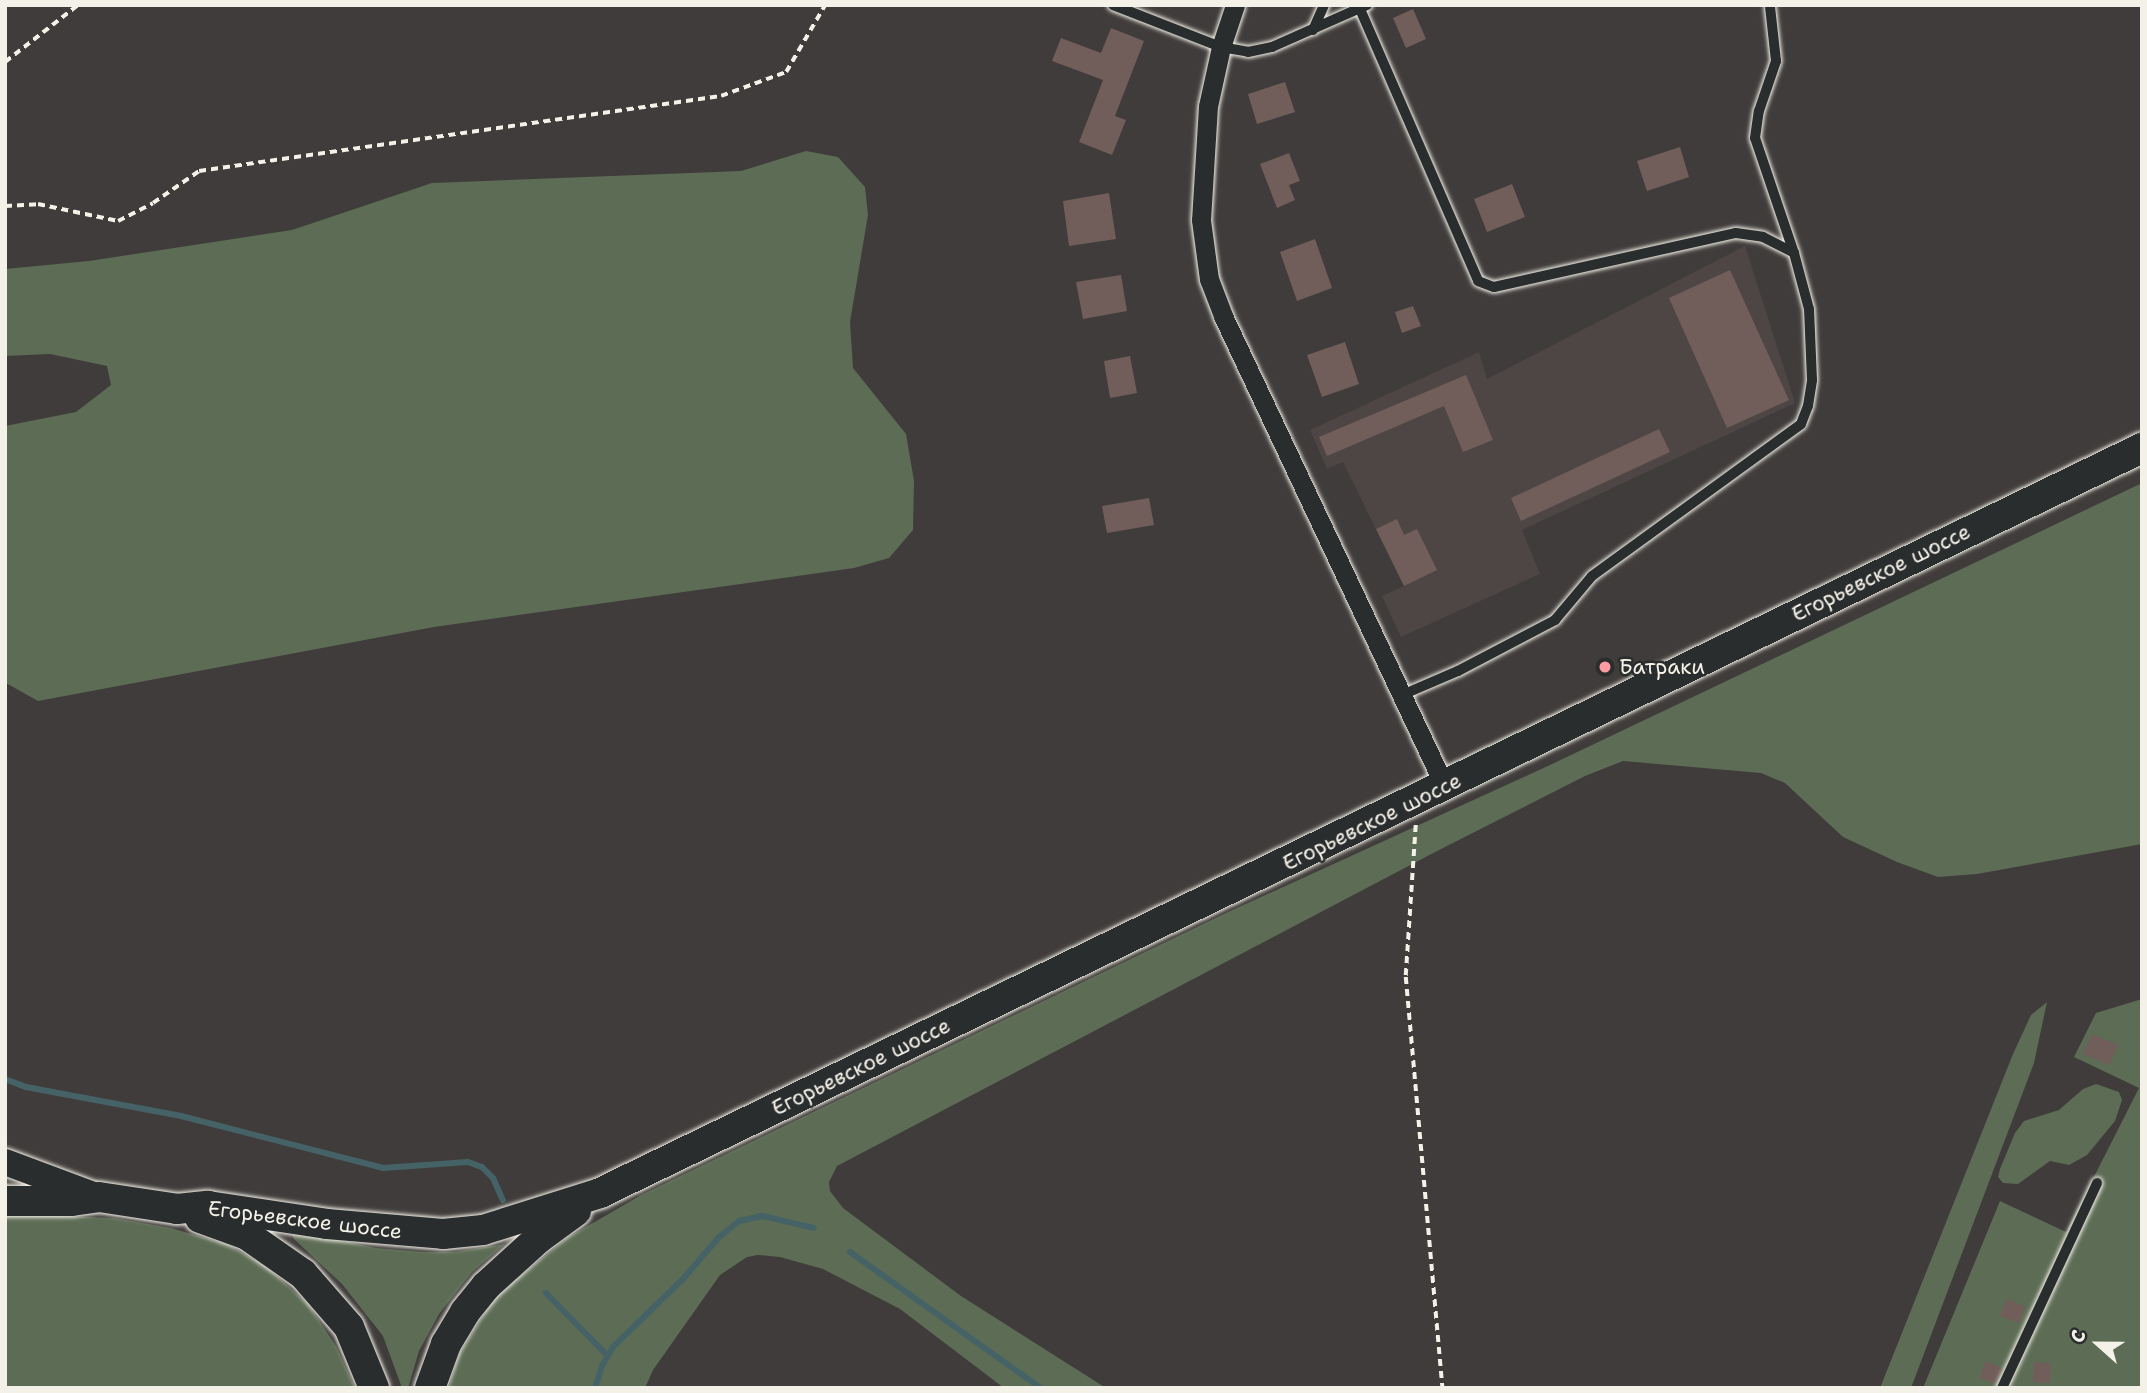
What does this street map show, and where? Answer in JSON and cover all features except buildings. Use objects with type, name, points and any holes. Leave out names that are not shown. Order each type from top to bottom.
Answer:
[{"type":"main road","name":"Егорьевское шоссе","points":[[5,1201],[72,1201],[99,1197],[177,1209],[208,1206],[327,1224],[443,1234],[483,1230],[600,1193],[1445,787],[1692,663],[2142,448]]},
{"type":"main road","points":[[5,1162],[99,1197]]},
{"type":"main road","name":"Егорьевское шоссе","points":[[430,1388],[446,1344],[465,1312],[486,1286],[540,1238],[600,1193]]},
{"type":"main road","points":[[177,1209],[247,1235],[303,1274],[349,1328],[374,1388]]},
{"type":"street","points":[[1235,5],[1221,47],[1208,106],[1201,220],[1209,279],[1223,316],[1445,787]]},
{"type":"lane","points":[[1113,5],[1221,47],[1248,52],[1272,47],[1364,7],[1478,281],[1494,287],[1736,233],[1763,237],[1794,253]]},
{"type":"lane","points":[[1312,30],[1324,5]]},
{"type":"lane","points":[[1402,695],[1458,671],[1555,620],[1592,576],[1801,425],[1808,406],[1812,380],[1810,321],[1794,253],[1755,138],[1759,111],[1776,61],[1770,7]]},
{"type":"lane","points":[[2002,1388],[2097,1183]]},
{"type":"path","points":[[5,62],[78,5]]},
{"type":"path","points":[[5,206],[38,204],[118,221],[153,203],[199,171],[721,96],[786,72],[825,5]]},
{"type":"path","points":[[1417,800],[1406,978],[1443,1388]]},
{"type":"shaded area","points":[[1745,246],[1795,403],[1522,530],[1540,574],[1401,637],[1382,596],[1404,586],[1343,462],[1327,469],[1310,430],[1479,352],[1487,379]]},
{"type":"green space","points":[[806,151],[838,157],[865,187],[868,215],[850,322],[853,368],[906,434],[914,481],[913,530],[889,558],[854,568],[434,627],[38,701],[6,683],[5,426],[76,412],[111,385],[107,366],[50,354],[5,356],[5,269],[89,261],[292,230],[432,183],[741,171]]},
{"type":"green space","points":[[2142,483],[2142,844],[1977,874],[1938,877],[1843,837],[1785,783],[1761,773],[1623,761],[1585,776],[1439,850],[837,1166],[829,1182],[830,1191],[843,1208],[961,1296],[1106,1388],[1004,1388],[900,1309],[823,1269],[780,1257],[758,1255],[747,1257],[720,1275],[653,1370],[645,1388],[449,1388],[459,1354],[495,1297],[567,1238],[643,1194],[1224,914],[1550,765]]},
{"type":"green space","points":[[2142,999],[2142,1388],[1923,1388],[2000,1201],[2066,1232],[2139,1088],[2074,1057],[2096,1013]]},
{"type":"green space","points":[[2047,1002],[2034,1063],[1911,1388],[1880,1388],[2013,1054],[2031,1015]]},
{"type":"green space","points":[[2096,1084],[2119,1092],[2122,1100],[2115,1121],[2087,1155],[2069,1165],[2050,1161],[2018,1184],[2003,1183],[1998,1177],[2000,1169],[2015,1133],[2024,1121],[2059,1110],[2083,1089]]},
{"type":"green space","points":[[5,1214],[114,1218],[171,1228],[229,1245],[268,1268],[308,1304],[336,1346],[355,1388],[5,1388]]},
{"type":"green space","points":[[297,1232],[376,1248],[423,1252],[454,1252],[505,1244],[472,1272],[439,1314],[419,1351],[408,1388],[402,1388],[383,1336],[342,1284],[294,1239],[292,1235]]},
{"type":"waterway","points":[[5,1079],[26,1087],[181,1116],[383,1168],[468,1162],[482,1167],[493,1178],[503,1200]]},
{"type":"waterway","points":[[595,1388],[602,1366],[613,1347],[683,1279],[718,1238],[739,1221],[762,1216],[814,1228]]},
{"type":"waterway","points":[[850,1252],[1041,1388]]},
{"type":"waterway","points":[[546,1293],[607,1355]]},
{"type":"place","name":"Батраки","points":[[1605,667]]}]
